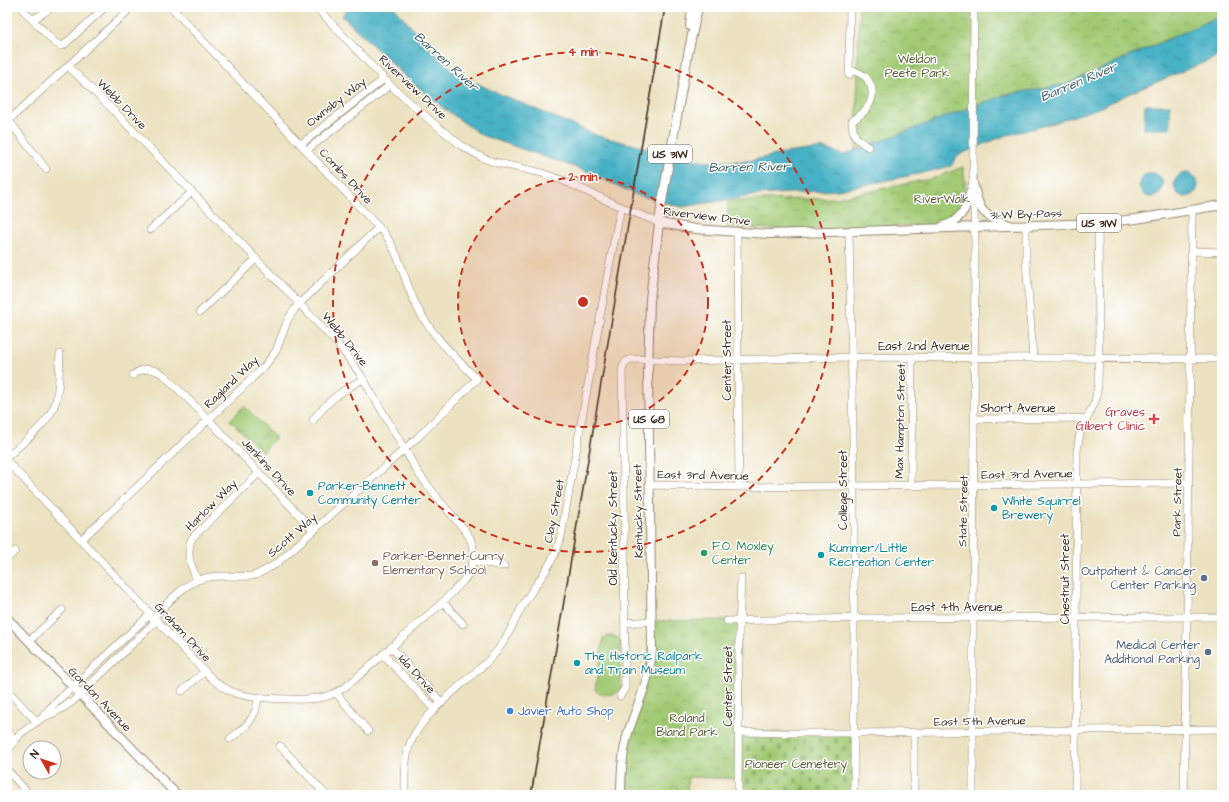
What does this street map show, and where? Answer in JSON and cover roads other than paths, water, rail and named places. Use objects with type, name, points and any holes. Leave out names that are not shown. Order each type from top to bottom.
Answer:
[{"type":"main road","name":"US 31W","points":[[688,54],[692,7]]},
{"type":"main road","name":"US 31W","points":[[660,223],[661,207],[688,54],[698,7]]},
{"type":"main road","points":[[973,181],[981,211],[992,219],[1014,226]]},
{"type":"main road","points":[[929,229],[955,222],[961,216],[965,209],[973,181]]},
{"type":"main road","name":"31-W By-Pass","points":[[974,228],[1098,223],[1136,219],[1222,205]]},
{"type":"main road","name":"Riverview Drive","points":[[660,223],[696,229],[737,233],[795,234],[974,228]]},
{"type":"main road","name":"Kentucky Street","points":[[621,795],[622,759],[626,742],[646,685],[650,666],[652,621],[648,360],[650,299],[660,223]]},
{"type":"main road","name":"Gordon Avenue","points":[[7,618],[79,695],[177,795]]},
{"type":"street","points":[[33,20],[52,7]]},
{"type":"street","points":[[24,10],[55,43],[61,46],[64,45],[105,7]]},
{"type":"street","points":[[46,169],[8,120],[132,7]]},
{"type":"street","name":"Combs Drive","points":[[171,7],[379,227],[392,245],[418,310],[441,342],[477,379]]},
{"type":"street","name":"Riverview Drive","points":[[316,7],[390,85],[452,138],[472,152],[494,162],[542,173],[559,179],[660,223]]},
{"type":"street","points":[[850,7],[849,72],[855,70],[865,76],[872,86],[873,96],[861,116],[852,121],[853,134],[868,147]]},
{"type":"street","name":"State Street","points":[[973,795],[974,7]]},
{"type":"street","name":"Webb Drive","points":[[68,66],[337,343],[363,379],[429,488],[467,533],[472,544],[473,562]]},
{"type":"street","name":"Ownsby Way","points":[[301,144],[384,79]]},
{"type":"street","name":"Ownsby Way","points":[[307,150],[390,85]]},
{"type":"street","points":[[150,230],[192,192]]},
{"type":"street","name":"Clay Street","points":[[404,795],[407,752],[418,728],[498,650],[504,642],[524,604],[557,553],[621,207]]},
{"type":"street","name":"Park Street","points":[[1184,795],[1192,210]]},
{"type":"street","name":"Chestnut Street","points":[[1075,795],[1076,485],[1078,442],[1081,429],[1096,398],[1098,385],[1098,223]]},
{"type":"street","points":[[1026,226],[1026,260],[1033,358]]},
{"type":"street","name":"Ragland Way","points":[[82,540],[264,367],[279,345],[288,319],[299,303],[379,227]]},
{"type":"street","name":"College Street","points":[[850,232],[854,486],[854,795]]},
{"type":"street","name":"Center Street","points":[[737,233],[739,488]]},
{"type":"street","points":[[1191,251],[1222,252]]},
{"type":"street","points":[[200,312],[256,259]]},
{"type":"street","points":[[7,457],[41,426],[53,409],[57,397],[60,354]]},
{"type":"street","name":"East 2nd Avenue","points":[[627,361],[852,357],[1222,359]]},
{"type":"street","name":"Max Hampton Street","points":[[911,486],[912,357]]},
{"type":"street","name":"Old Kentucky Street","points":[[620,696],[625,688],[622,368],[627,361]]},
{"type":"street","name":"Jenkins Drive","points":[[133,375],[139,371],[147,369],[160,372],[208,419],[314,531]]},
{"type":"street","points":[[313,420],[332,399],[344,389],[363,379]]},
{"type":"street","name":"Scott Way","points":[[40,720],[49,709],[147,617],[154,617],[184,588],[197,580],[210,577],[258,574],[276,564],[404,449],[477,379]]},
{"type":"street","name":"Short Avenue","points":[[974,419],[1087,418]]},
{"type":"street","name":"Graham Drive","points":[[7,461],[205,672],[227,690],[243,696],[315,698],[336,693],[347,686],[383,654]]},
{"type":"street","name":"Harlow Way","points":[[197,580],[188,556],[192,538],[259,473]]},
{"type":"street","name":"East 3rd Avenue","points":[[650,485],[739,488],[1188,483]]},
{"type":"street","points":[[7,559],[15,551]]},
{"type":"street","points":[[383,654],[442,602],[467,576],[473,562],[504,566]]},
{"type":"street","name":"Center Street","points":[[738,795],[741,578]]},
{"type":"street","points":[[442,602],[463,624]]},
{"type":"street","points":[[28,641],[62,610]]},
{"type":"street","name":"Scott Way","points":[[40,720],[60,710],[79,695],[154,624],[154,617]]},
{"type":"street","name":"East 4th Avenue","points":[[727,621],[854,618],[1218,617]]},
{"type":"street","points":[[625,623],[652,621]]},
{"type":"street","name":"Ida Drive","points":[[391,647],[442,704]]},
{"type":"street","points":[[114,648],[121,655]]},
{"type":"street","name":"Ida Drive","points":[[383,654],[435,710]]},
{"type":"street","points":[[182,691],[205,672]]},
{"type":"street","points":[[7,690],[40,720],[24,730],[7,752]]},
{"type":"street","points":[[336,693],[368,731]]},
{"type":"street","points":[[230,739],[253,718],[258,697]]},
{"type":"street","name":"East 5th Avenue","points":[[739,732],[791,734],[1222,729]]},
{"type":"street","points":[[7,731],[16,740]]},
{"type":"street","points":[[914,733],[914,795]]},
{"type":"street","points":[[280,746],[326,795]]},
{"type":"street","points":[[7,770],[30,795]]},
{"type":"water","name":"Barren River","points":[[349,7],[394,7],[432,51],[456,73],[491,90],[598,136],[705,162],[749,161],[785,153],[823,148],[843,155],[1004,95],[1067,84],[1222,15],[1222,55],[1128,94],[1099,108],[1047,125],[1004,136],[958,155],[951,166],[838,190],[758,195],[682,207],[637,195],[586,171],[481,135],[446,110],[408,79],[342,16]]},
{"type":"water","points":[[1145,105],[1170,105],[1170,129],[1144,129]]},
{"type":"water","points":[[1151,173],[1159,177],[1163,185],[1159,193],[1151,197],[1143,193],[1139,185],[1143,177]]},
{"type":"water","points":[[1186,173],[1194,177],[1198,185],[1194,193],[1186,197],[1178,193],[1174,185],[1178,177]]},
{"type":"railway","points":[[531,795],[665,7]]},
{"type":"place","name":"Graves Gilbert Clinic","points":[[1154,419]]},
{"type":"place","name":"Parker-Bennett Community Center","points":[[310,493]]},
{"type":"place","name":"White Squirrel Brewery","points":[[994,508]]},
{"type":"place","name":"F.O. Moxley Center","points":[[704,553]]},
{"type":"place","name":"Kummer/Little Recreation Center","points":[[821,555]]},
{"type":"place","name":"Parker-Bennet-Curry Elementary School","points":[[375,563]]},
{"type":"place","name":"Outpatient & Cancer Center Parking","points":[[1204,578]]},
{"type":"place","name":"Medical Center Additional Parking","points":[[1208,652]]},
{"type":"place","name":"The Historic Railpark and Train Museum","points":[[577,663]]},
{"type":"place","name":"Javier Auto Shop","points":[[510,711]]},
{"type":"park label","name":"Weldon Peete Park","points":[[917,66]]},
{"type":"park label","name":"RiverWalk","points":[[942,199]]},
{"type":"park label","name":"Roland Bland Park","points":[[687,725]]},
{"type":"park label","name":"Pioneer Cemetery","points":[[796,764]]}]
